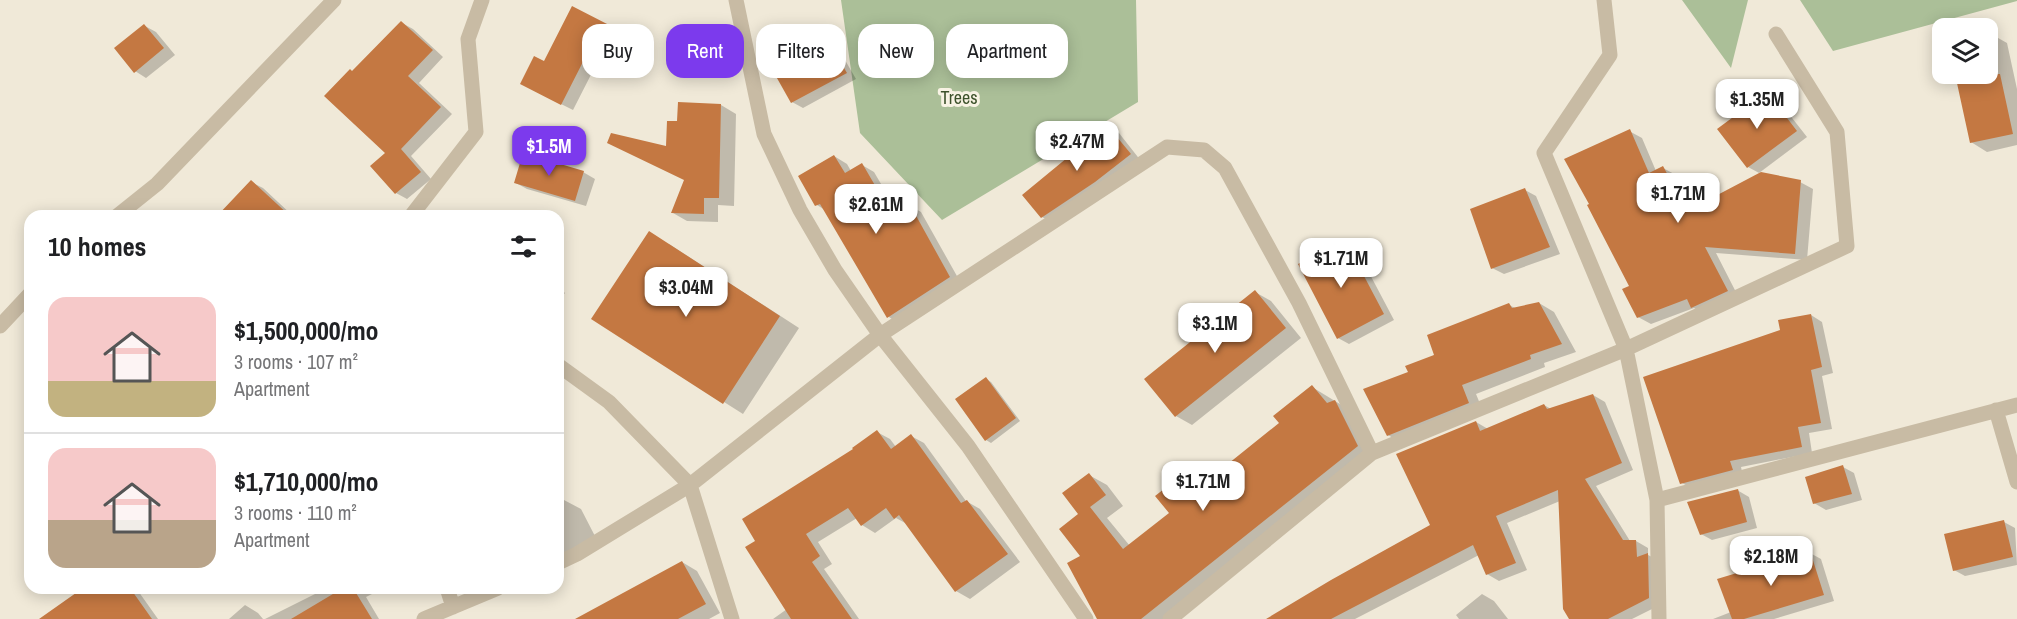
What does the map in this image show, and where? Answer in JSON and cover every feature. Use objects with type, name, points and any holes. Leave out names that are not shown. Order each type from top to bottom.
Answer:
[{"type":"street","points":[[124,210],[157,184],[334,0]]},
{"type":"street","points":[[416,210],[476,132],[468,39],[482,0]]},
{"type":"street","points":[[736,0],[764,134],[800,210],[835,270],[880,334],[968,446],[1086,619]]},
{"type":"street","points":[[1604,0],[1610,55],[1544,153],[1626,349],[1657,500],[1659,619]]},
{"type":"street","points":[[1170,619],[1372,453],[1626,349],[1847,246],[1837,132],[1776,34]]},
{"type":"street","points":[[564,559],[577,554],[690,485],[880,334],[1167,147],[1204,150],[1225,168],[1299,303],[1372,453]]},
{"type":"street","points":[[0,326],[24,300]]},
{"type":"street","points":[[564,369],[609,402],[690,485],[732,619]]},
{"type":"street","points":[[1657,500],[2017,405]]},
{"type":"street","points":[[1996,410],[2017,482]]},
{"type":"street","points":[[449,594],[453,607]]},
{"type":"street","points":[[424,619],[484,594]]},
{"type":"green space","name":"Trees","points":[[841,0],[1136,0],[1138,102],[942,220],[860,133]]},
{"type":"green space","points":[[1682,0],[1748,0],[1731,68]]},
{"type":"green space","points":[[1800,0],[2017,0],[1954,18],[1932,18],[1932,24],[1833,51]]},
{"type":"building","points":[[572,6],[607,24],[582,24],[582,64],[561,105],[520,84],[534,56],[544,61]]},
{"type":"building","points":[[401,21],[433,50],[408,76],[441,107],[401,149],[421,172],[395,194],[370,166],[385,153],[324,96]]},
{"type":"building","points":[[144,24],[164,48],[134,73],[114,48]]},
{"type":"building","points":[[1998,74],[2000,74],[2013,134],[1970,143],[1957,84],[1998,84]]},
{"type":"building","points":[[777,78],[838,78],[791,103]]},
{"type":"building","points":[[1767,92],[1797,131],[1747,168],[1717,129]]},
{"type":"building","points":[[678,102],[721,104],[719,198],[704,198],[704,214],[671,213],[684,180],[607,143],[611,133],[666,146],[667,121],[677,121]]},
{"type":"building","points":[[1107,125],[1131,154],[1095,182],[1041,218],[1022,195]]},
{"type":"building","points":[[1630,129],[1649,173],[1663,166],[1687,211],[1761,172],[1801,180],[1795,254],[1705,247],[1728,291],[1691,308],[1687,299],[1637,318],[1622,289],[1629,286],[1564,159]]},
{"type":"building","points":[[523,153],[584,171],[575,201],[514,183]]},
{"type":"building","points":[[834,155],[845,173],[862,163],[891,213],[909,203],[950,277],[887,318],[820,204],[815,206],[798,176]]},
{"type":"building","points":[[251,180],[284,210],[223,210]]},
{"type":"building","points":[[1525,188],[1550,247],[1491,269],[1470,209]]},
{"type":"building","points":[[649,231],[780,316],[723,404],[591,319]]},
{"type":"building","points":[[1345,240],[1384,314],[1337,339],[1298,264]]},
{"type":"building","points":[[1255,290],[1286,328],[1175,417],[1144,379]]},
{"type":"building","points":[[1539,302],[1562,344],[1530,355],[1531,359],[1462,385],[1469,403],[1387,436],[1363,389],[1408,372],[1405,366],[1434,355],[1427,335],[1509,303],[1512,308]]},
{"type":"building","points":[[1811,314],[1822,367],[1811,370],[1821,423],[1798,427],[1802,447],[1730,461],[1733,470],[1680,484],[1643,377],[1780,330],[1778,320]]},
{"type":"building","points":[[986,377],[1016,418],[985,441],[955,399]]},
{"type":"building","points":[[1312,385],[1327,403],[1335,400],[1358,446],[1141,619],[1097,619],[1067,563],[1080,556],[1059,529],[1078,514],[1062,493],[1089,473],[1106,495],[1090,507],[1123,549],[1169,513],[1155,496],[1191,468],[1203,484],[1279,423],[1273,416]]},
{"type":"building","points":[[1593,394],[1622,463],[1585,479],[1623,540],[1636,540],[1637,557],[1648,553],[1649,598],[1608,619],[1569,619],[1563,609],[1558,490],[1496,516],[1516,563],[1486,575],[1473,545],[1331,619],[1266,619],[1430,525],[1396,454],[1476,421],[1480,431],[1544,404],[1547,409]]},
{"type":"building","points":[[877,430],[891,449],[911,434],[961,503],[967,500],[1008,554],[955,592],[899,515],[894,519],[886,508],[861,526],[848,508],[806,534],[820,556],[812,562],[852,619],[791,619],[745,547],[755,541],[742,519],[853,449]]},
{"type":"building","points":[[1843,465],[1852,494],[1813,504],[1805,477]]},
{"type":"building","points":[[1738,489],[1747,522],[1700,535],[1687,502]]},
{"type":"building","points":[[2004,520],[2013,557],[1953,571],[1944,534]]},
{"type":"building","points":[[1810,551],[1824,595],[1744,619],[1732,619],[1717,579]]},
{"type":"building","points":[[682,561],[706,604],[678,619],[575,619]]},
{"type":"building","points":[[74,594],[134,594],[152,619],[39,619]]},
{"type":"building","points":[[333,594],[357,594],[372,619],[291,619]]}]
